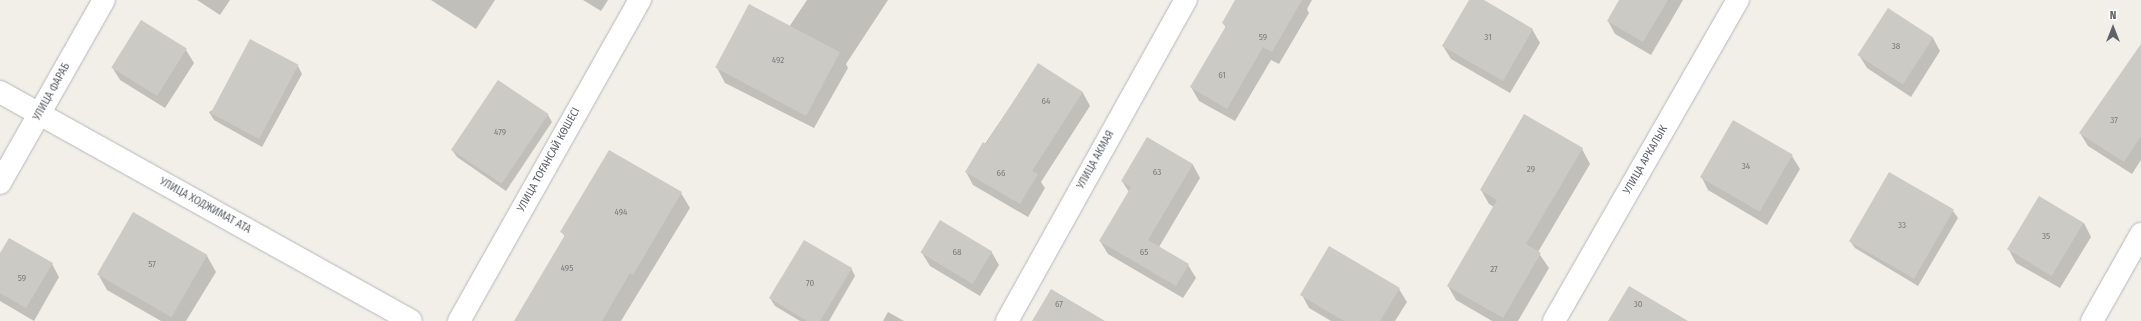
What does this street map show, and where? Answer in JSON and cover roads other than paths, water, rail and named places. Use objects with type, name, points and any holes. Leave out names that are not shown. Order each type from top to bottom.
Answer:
[{"type":"street","name":"УЛИЦА ФАРАБ","points":[[0,183],[104,0]]},
{"type":"street","name":"УЛИЦА ТОҒАНСАЙ КӨШЕСІ","points":[[459,321],[640,0]]},
{"type":"street","name":"УЛИЦА АКМАЯ","points":[[1007,321],[1186,0]]},
{"type":"street","name":"УЛИЦА АРКАЛЫК","points":[[1554,321],[1738,0]]},
{"type":"street","name":"УЛИЦА ХОДЖИМАТ АТА","points":[[0,92],[411,321]]},
{"type":"street","points":[[2092,321],[2141,234]]}]
